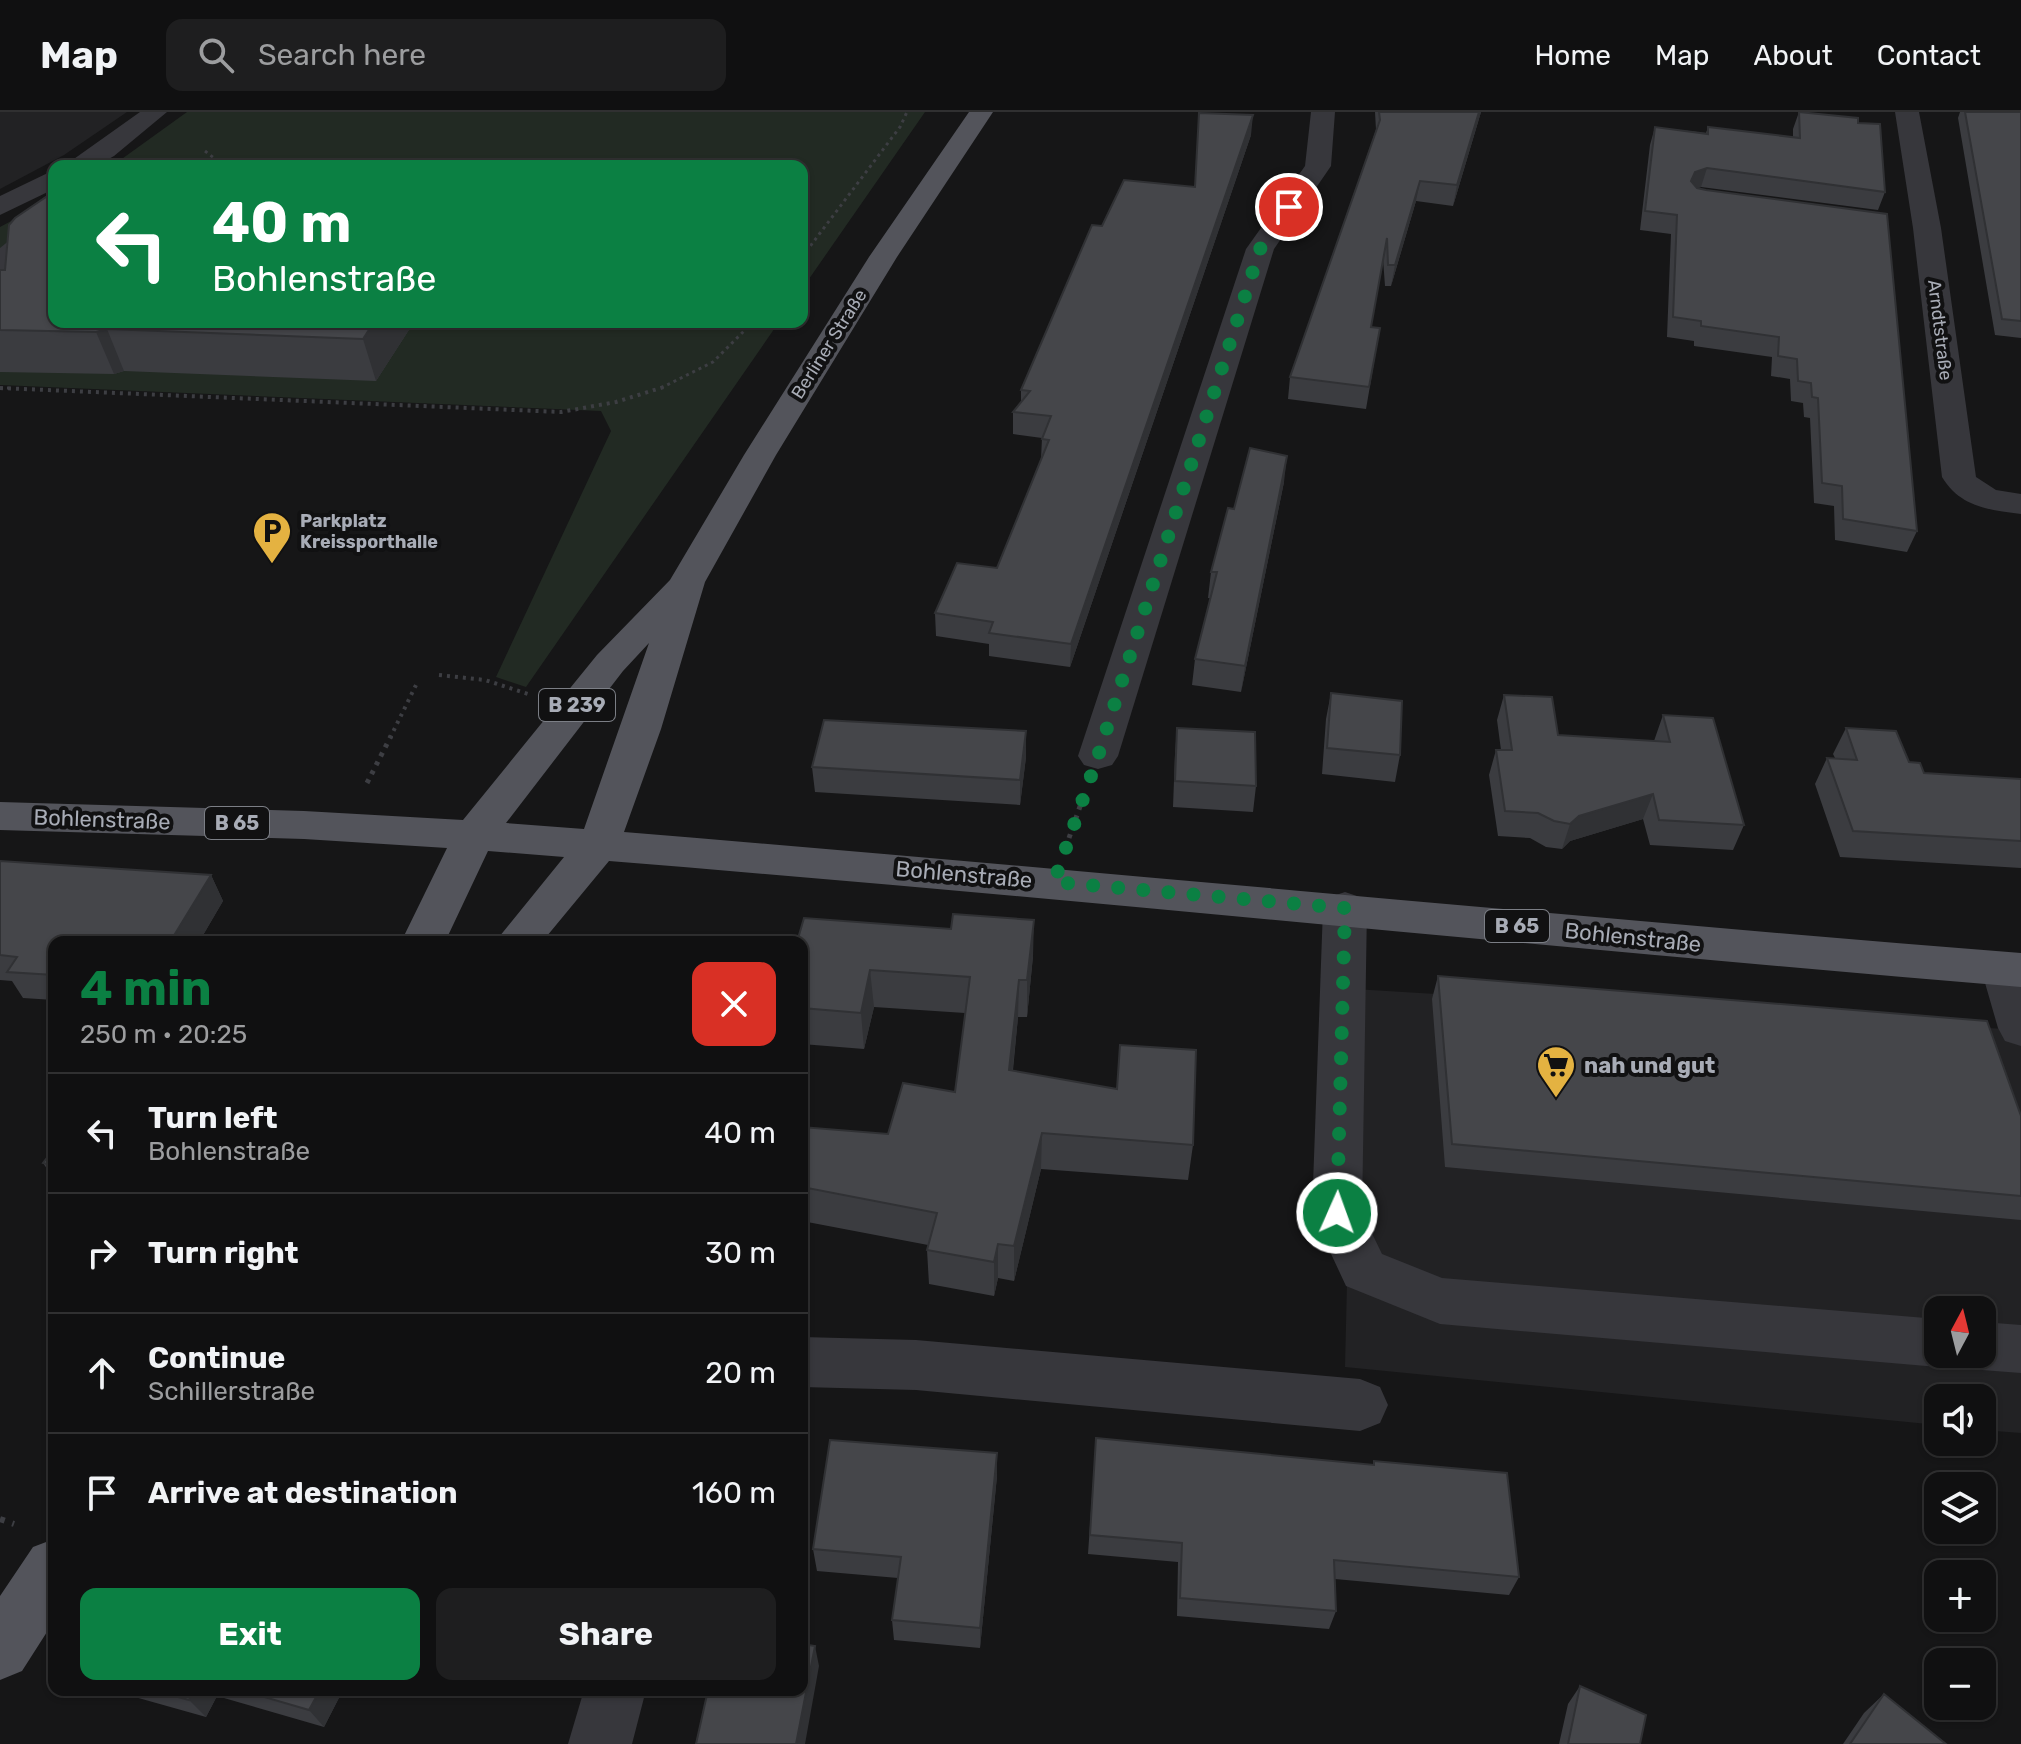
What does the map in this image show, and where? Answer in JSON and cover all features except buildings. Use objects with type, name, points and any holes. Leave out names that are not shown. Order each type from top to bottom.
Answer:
[{"type":"main road","name":"Berliner Straße","points":[[522,936],[599,844],[641,729],[687,582],[760,455],[883,257],[981,112]]},
{"type":"main road","name":"Berliner Straße","points":[[426,936],[474,835],[610,663],[687,582]]},
{"type":"main road","name":"Bohlenstraße","points":[[0,816],[345,827],[599,844],[1345,908],[1689,943],[2012,969]]},
{"type":"main road","points":[[0,1649],[48,1577]]},
{"type":"street","points":[[88,160],[105,151],[155,112]]},
{"type":"street","points":[[1098,756],[1260,249],[1318,166],[1323,112]]},
{"type":"street","name":"Arndtstraße","points":[[1907,112],[1927,228],[1959,477],[1963,487],[1980,496],[2021,504]]},
{"type":"street","points":[[0,209],[48,181]]},
{"type":"street","points":[[0,209],[48,219]]},
{"type":"street","points":[[0,262],[48,224]]},
{"type":"street","points":[[1896,224],[1927,228]]},
{"type":"street","points":[[1345,908],[1337,1213],[1364,1270],[1440,1301],[1924,1342]]},
{"type":"street","points":[[2012,969],[2021,1028]]},
{"type":"street","points":[[1996,1347],[2021,1349]]},
{"type":"street","points":[[808,1362],[916,1365],[1360,1405]]},
{"type":"street","points":[[600,1744],[613,1696]]},
{"type":"path","points":[[808,249],[900,127],[907,112]]},
{"type":"path","points":[[205,151],[216,160]]},
{"type":"path","points":[[0,388],[561,412],[638,398],[675,384],[710,363],[747,328]]},
{"type":"path","points":[[439,675],[485,680],[529,694],[522,708]]},
{"type":"path","points":[[345,827],[418,681]]},
{"type":"path","points":[[1054,882],[1098,756]]},
{"type":"shaded area","points":[[0,112],[127,112],[64,155],[48,160],[48,164],[0,189]]},
{"type":"shaded area","points":[[187,112],[925,112],[808,280],[808,160],[120,160]]},
{"type":"shaded area","points":[[48,201],[48,328],[775,328],[526,687],[496,677],[611,431],[601,411],[0,385],[0,227]]},
{"type":"shaded area","points":[[1354,989],[2021,1030],[2021,1433],[1996,1431],[1996,1384],[1924,1384],[1924,1424],[1345,1367]]},
{"type":"place","name":"Parkplatz Kreissporthalle","points":[[272,565]]},
{"type":"place","name":"nah und gut","points":[[1556,1099]]},
{"type":"route","points":[[1289,207],[1260,249],[1098,756],[1054,882],[1345,908],[1337,1213]]}]
